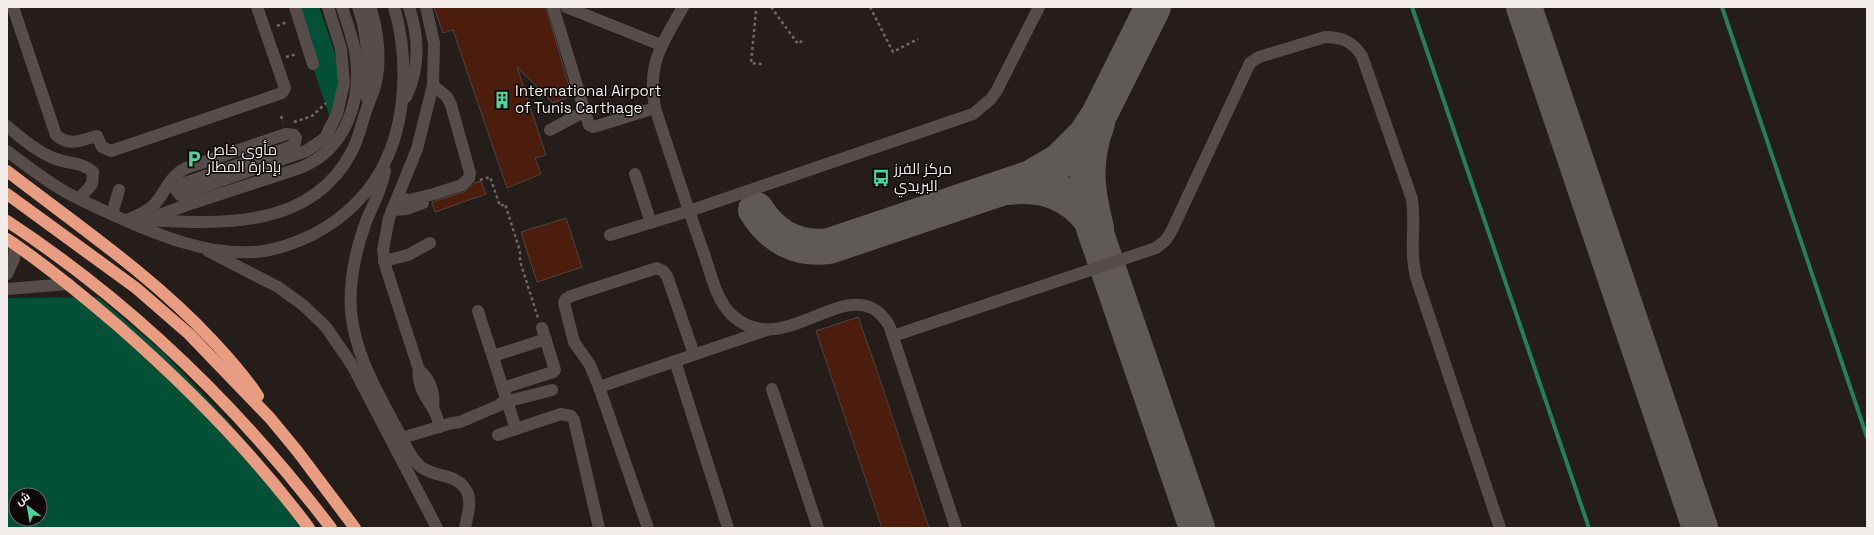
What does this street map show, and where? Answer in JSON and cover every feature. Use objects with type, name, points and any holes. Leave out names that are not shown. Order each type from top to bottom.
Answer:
[{"type":"highway","points":[[7,171],[121,257],[187,313],[241,373],[270,418]]},
{"type":"highway","points":[[7,194],[148,298],[189,334],[270,418],[303,458],[355,527]]},
{"type":"highway","points":[[7,221],[84,275],[126,309],[171,349],[254,433],[283,466],[332,528]]},
{"type":"highway","points":[[11,242],[69,284],[160,362],[246,450],[309,528]]},
{"type":"street","points":[[13,7],[56,135],[62,140],[69,142],[76,142],[97,136],[102,147],[106,150],[116,151],[282,93],[284,91],[285,88],[257,7]]},
{"type":"street","points":[[148,220],[184,206],[314,162],[326,154],[336,143],[344,131],[349,95],[343,60],[328,7]]},
{"type":"street","points":[[121,217],[151,207],[157,201],[172,177],[186,168],[286,134],[294,135],[296,138],[294,146],[179,185],[176,190],[180,195],[313,148],[329,131],[337,114],[357,82],[355,52],[342,7]]},
{"type":"street","points":[[358,7],[365,36],[368,63],[366,111]]},
{"type":"street","points":[[121,217],[148,220],[212,222],[239,221],[265,217],[287,209],[306,199],[324,186],[339,170],[351,152],[360,132],[376,81],[378,65],[376,38],[370,7]]},
{"type":"street","points":[[394,7],[402,43],[404,75],[401,107],[382,184],[361,235],[356,254],[351,293],[352,311],[354,328],[363,362],[437,528]]},
{"type":"street","points":[[401,107],[410,89],[414,76],[417,49],[415,29],[409,7]]},
{"type":"street","points":[[426,7],[434,43],[433,85],[417,149],[392,210],[384,240],[384,260],[419,370],[426,377],[432,392],[433,409],[440,427]]},
{"type":"street","points":[[553,7],[590,125],[593,127],[655,108]]},
{"type":"street","points":[[566,7],[661,45]]},
{"type":"street","points":[[682,7],[661,45],[652,76],[655,108],[720,299],[731,314],[748,325],[767,330]]},
{"type":"street","points":[[610,235],[689,211],[973,114],[991,99],[997,90],[1039,7]]},
{"type":"street","points":[[297,13],[313,64]]},
{"type":"street","points":[[893,336],[1156,248],[1166,240],[1172,230],[1250,63],[1260,57],[1325,37],[1336,37],[1347,40],[1356,47],[1362,56],[1412,199],[1414,214],[1412,256],[1416,277],[1500,528]]},
{"type":"street","points":[[398,198],[409,200],[434,194],[462,185],[469,178],[470,173],[454,113],[447,97],[433,85]]},
{"type":"street","points":[[550,130],[585,111]]},
{"type":"street","points":[[7,126],[44,154],[56,159],[86,166],[93,172],[92,184],[79,199]]},
{"type":"street","points":[[7,152],[59,188],[79,199],[178,242],[200,247],[256,252],[279,248],[302,240],[324,229],[352,207],[376,179],[388,158]]},
{"type":"street","points":[[635,174],[651,223]]},
{"type":"street","points":[[119,190],[121,217]]},
{"type":"street","points":[[392,210],[414,207],[425,202],[434,194]]},
{"type":"street","points":[[7,274],[14,259],[11,242]]},
{"type":"street","points":[[384,260],[408,255],[430,243]]},
{"type":"street","points":[[200,247],[278,286],[315,316],[344,352],[397,440],[412,458],[421,467],[432,474],[456,480],[466,488],[470,506],[465,528]]},
{"type":"street","points":[[648,528],[600,387],[590,364],[574,342],[564,309],[564,303],[566,299],[571,296],[656,268],[663,271],[667,276],[694,354]]},
{"type":"street","points":[[7,289],[69,284]]},
{"type":"street","points":[[600,387],[675,360],[767,330],[786,327],[848,306],[860,305],[872,308],[882,315],[889,325],[956,528]]},
{"type":"street","points":[[478,312],[516,429]]},
{"type":"street","points":[[493,356],[544,334],[555,365],[555,370],[553,372],[503,388]]},
{"type":"street","points":[[675,360],[728,528]]},
{"type":"street","points":[[772,389],[818,528]]},
{"type":"street","points":[[397,440],[452,423],[460,422],[507,402],[552,390]]},
{"type":"street","points":[[498,435],[561,414],[571,416],[574,420],[599,528]]},
{"type":"path","points":[[870,7],[893,52],[918,39]]},
{"type":"path","points":[[771,8],[798,44],[803,40]]},
{"type":"path","points":[[756,11],[751,63],[763,64]]},
{"type":"path","points":[[265,30],[297,13]]},
{"type":"path","points":[[275,61],[309,50]]},
{"type":"path","points":[[283,124],[312,116],[331,99],[349,95]]},
{"type":"path","points":[[462,185],[490,177],[500,206],[505,204],[520,251],[520,262],[544,334]]},
{"type":"green space","points":[[292,7],[319,7],[337,59],[341,86],[332,123]]},
{"type":"green space","points":[[98,297],[164,353],[228,421],[301,507],[316,528],[7,528],[7,298]]},
{"type":"building","name":"International Airport of Tunis Carthage","points":[[434,7],[546,7],[572,96],[553,103],[517,67],[546,155],[535,158],[541,174],[507,188],[453,30],[443,33]]},
{"type":"building","points":[[481,181],[486,194],[435,212],[432,202],[464,192],[474,183]]},
{"type":"building","points":[[566,218],[582,267],[537,282],[521,232]]},
{"type":"building","points":[[858,317],[929,528],[882,528],[816,331]]},
{"type":"waterway","points":[[1412,7],[1589,528]]},
{"type":"waterway","points":[[1722,7],[1867,437]]},
{"type":"taxiway","points":[[756,210],[770,228],[787,240],[806,246],[829,246],[1031,178],[1060,161],[1086,135],[1099,115],[1153,7]]},
{"type":"taxiway","points":[[1524,7],[1700,528]]},
{"type":"taxiway","points":[[1096,228],[1088,188],[1088,163],[1097,123]]},
{"type":"taxiway","points":[[1008,187],[1020,186],[1044,188],[1054,191],[1074,202],[1091,219],[1197,528]]},
{"type":"place","name":"International Airport of Tunis Carthage","points":[[502,100]]},
{"type":"place","name":"مأوى خاص بإدارة المطار","points":[[194,159]]},
{"type":"place","name":"مركز الفرز البريدي","points":[[881,178]]}]
